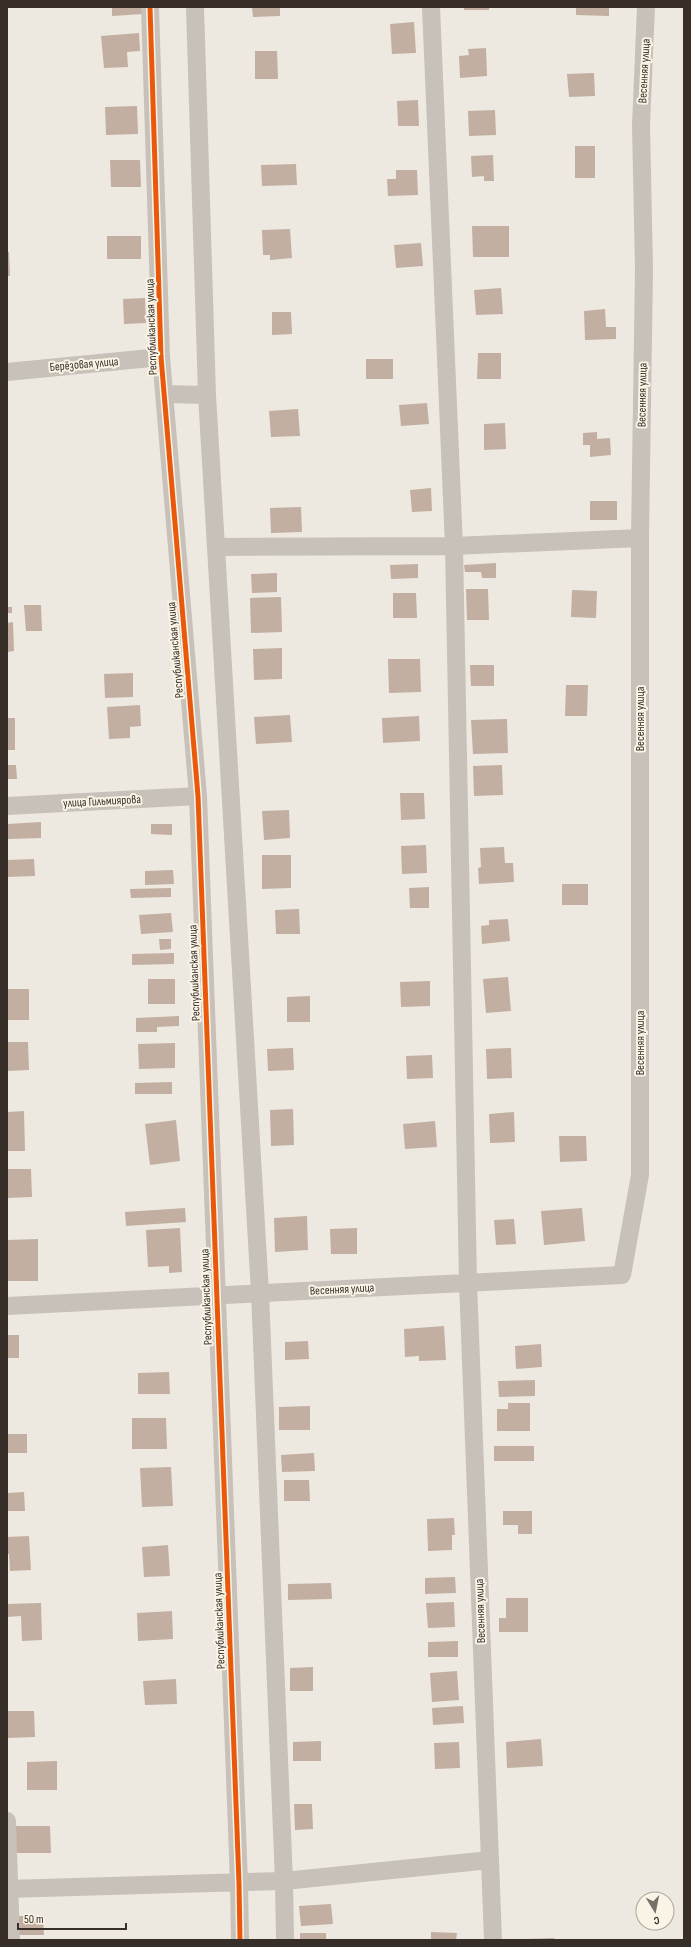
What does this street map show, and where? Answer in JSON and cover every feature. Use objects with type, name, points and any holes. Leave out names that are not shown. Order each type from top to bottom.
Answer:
[{"type":"street","name":"Республиканская улица","points":[[150,7],[161,357],[198,796],[240,1940]]},
{"type":"street","points":[[195,7],[207,395],[260,1293],[284,1881],[285,1940]]},
{"type":"street","name":"Весенняя улица","points":[[431,7],[454,546],[468,1282],[493,1940]]},
{"type":"street","name":"Весенняя улица","points":[[7,1306],[622,1275],[640,1175],[640,538],[644,269],[641,125],[646,7]]},
{"type":"street","name":"Берёзовая улица","points":[[7,372],[161,357]]},
{"type":"street","points":[[164,394],[207,395]]},
{"type":"street","points":[[216,547],[454,546],[640,538]]},
{"type":"street","name":"улица Гильмиярова","points":[[7,806],[198,796]]},
{"type":"street","points":[[7,1821],[8,1889],[11,1940]]},
{"type":"street","points":[[8,1889],[284,1881],[490,1860]]},
{"type":"building","points":[[112,7],[143,7],[143,14],[112,16]]},
{"type":"building","points":[[252,7],[280,7],[280,16],[253,17]]},
{"type":"building","points":[[464,7],[489,7],[489,10],[464,10]]},
{"type":"building","points":[[576,7],[609,7],[609,16],[576,15]]},
{"type":"building","points":[[414,22],[416,53],[392,54],[390,24]]},
{"type":"building","points":[[139,33],[140,51],[127,52],[128,67],[104,68],[101,36]]},
{"type":"building","points":[[486,48],[487,76],[460,78],[459,56],[469,55],[468,49]]},
{"type":"building","points":[[255,51],[277,51],[278,79],[255,79]]},
{"type":"building","points":[[594,73],[595,96],[569,97],[567,74]]},
{"type":"building","points":[[418,100],[419,126],[398,126],[397,101]]},
{"type":"building","points":[[137,106],[138,134],[106,135],[105,107]]},
{"type":"building","points":[[495,110],[496,135],[469,136],[468,111]]},
{"type":"building","points":[[575,146],[595,146],[595,178],[575,178]]},
{"type":"building","points":[[493,155],[494,181],[484,181],[484,176],[472,177],[471,156]]},
{"type":"building","points":[[110,160],[140,160],[141,187],[111,187]]},
{"type":"building","points":[[296,164],[297,185],[262,186],[261,165]]},
{"type":"building","points":[[396,170],[417,170],[418,195],[388,196],[387,179],[396,179]]},
{"type":"building","points":[[472,226],[509,226],[509,257],[473,257]]},
{"type":"building","points":[[290,229],[292,258],[270,260],[270,255],[263,255],[262,230]]},
{"type":"building","points":[[107,236],[141,236],[141,259],[107,259]]},
{"type":"building","points":[[421,243],[423,266],[396,268],[394,245]]},
{"type":"building","points":[[7,252],[9,252],[10,276],[7,276]]},
{"type":"building","points":[[501,288],[503,314],[476,315],[474,290]]},
{"type":"building","points":[[145,298],[146,323],[124,324],[123,299]]},
{"type":"building","points":[[605,309],[606,327],[616,327],[616,339],[585,340],[584,311]]},
{"type":"building","points":[[272,312],[291,312],[292,334],[272,335]]},
{"type":"building","points":[[478,353],[501,353],[501,379],[477,379]]},
{"type":"building","points":[[366,359],[393,359],[393,379],[366,379]]},
{"type":"building","points":[[427,403],[429,424],[401,426],[399,405]]},
{"type":"building","points":[[298,409],[300,436],[271,437],[269,411]]},
{"type":"building","points":[[505,423],[506,449],[484,450],[484,424]]},
{"type":"building","points":[[597,432],[597,439],[610,438],[611,455],[590,457],[590,445],[583,445],[583,433]]},
{"type":"building","points":[[431,488],[432,511],[412,512],[410,490]]},
{"type":"building","points":[[590,501],[617,501],[617,520],[590,520]]},
{"type":"building","points":[[301,507],[302,532],[271,533],[270,508]]},
{"type":"building","points":[[496,563],[496,578],[482,578],[481,572],[465,572],[464,565]]},
{"type":"building","points":[[418,564],[418,578],[391,579],[390,565]]},
{"type":"building","points":[[277,573],[277,592],[252,593],[251,574]]},
{"type":"building","points":[[466,589],[488,589],[489,620],[467,620]]},
{"type":"building","points":[[572,590],[597,591],[596,618],[571,617]]},
{"type":"building","points":[[393,593],[416,593],[417,618],[393,618]]},
{"type":"building","points":[[281,597],[282,632],[251,633],[250,598]]},
{"type":"building","points":[[24,605],[41,605],[42,631],[26,631]]},
{"type":"building","points":[[7,607],[12,607],[12,613],[7,613]]},
{"type":"building","points":[[13,622],[14,651],[7,652],[7,623]]},
{"type":"building","points":[[282,648],[282,679],[254,680],[253,649]]},
{"type":"building","points":[[388,659],[420,659],[421,692],[389,693]]},
{"type":"building","points":[[470,665],[494,665],[494,686],[471,686]]},
{"type":"building","points":[[133,673],[133,697],[105,698],[104,674]]},
{"type":"building","points":[[566,685],[588,685],[587,716],[565,716]]},
{"type":"building","points":[[140,705],[141,726],[130,727],[130,738],[109,739],[107,707]]},
{"type":"building","points":[[290,715],[292,742],[256,744],[254,717]]},
{"type":"building","points":[[419,716],[420,741],[383,743],[382,718]]},
{"type":"building","points":[[7,718],[15,718],[15,750],[7,750]]},
{"type":"building","points":[[507,719],[508,753],[473,754],[471,720]]},
{"type":"building","points":[[7,765],[16,765],[17,779],[7,779]]},
{"type":"building","points":[[502,765],[503,795],[474,796],[473,766]]},
{"type":"building","points":[[400,793],[424,793],[425,819],[401,820]]},
{"type":"building","points":[[289,810],[290,838],[264,840],[262,811]]},
{"type":"building","points":[[41,822],[41,838],[7,839],[7,824]]},
{"type":"building","points":[[151,824],[172,824],[172,835],[151,834]]},
{"type":"building","points":[[426,845],[427,873],[402,874],[401,846]]},
{"type":"building","points":[[504,847],[505,863],[513,863],[514,882],[479,884],[478,868],[481,867],[480,848]]},
{"type":"building","points":[[262,855],[291,855],[291,888],[262,889]]},
{"type":"building","points":[[34,859],[35,876],[7,877],[7,860]]},
{"type":"building","points":[[173,870],[174,884],[145,885],[145,871]]},
{"type":"building","points":[[562,884],[588,884],[588,905],[562,905]]},
{"type":"building","points":[[429,887],[429,908],[410,908],[409,888]]},
{"type":"building","points":[[171,888],[171,897],[131,898],[130,889]]},
{"type":"building","points":[[299,909],[300,934],[276,934],[275,910]]},
{"type":"building","points":[[171,913],[173,932],[141,934],[139,915]]},
{"type":"building","points":[[508,919],[510,941],[482,944],[481,926],[489,925],[489,920]]},
{"type":"building","points":[[159,939],[171,939],[171,949],[160,950]]},
{"type":"building","points":[[174,953],[174,964],[132,965],[132,954]]},
{"type":"building","points":[[508,977],[511,1011],[486,1013],[483,979]]},
{"type":"building","points":[[148,979],[175,979],[175,1004],[148,1004]]},
{"type":"building","points":[[430,981],[430,1006],[401,1007],[400,982]]},
{"type":"building","points":[[7,989],[29,989],[29,1020],[7,1020]]},
{"type":"building","points":[[310,996],[310,1022],[287,1022],[287,997]]},
{"type":"building","points":[[179,1016],[179,1026],[157,1027],[157,1032],[136,1032],[136,1018]]},
{"type":"building","points":[[7,1042],[28,1042],[29,1070],[7,1071]]},
{"type":"building","points":[[175,1043],[175,1068],[139,1069],[138,1044]]},
{"type":"building","points":[[293,1048],[294,1070],[268,1071],[267,1049]]},
{"type":"building","points":[[511,1048],[512,1078],[487,1079],[486,1049]]},
{"type":"building","points":[[432,1055],[433,1078],[407,1079],[406,1056]]},
{"type":"building","points":[[172,1082],[172,1094],[135,1094],[135,1083]]},
{"type":"building","points":[[293,1109],[294,1145],[271,1146],[270,1110]]},
{"type":"building","points":[[24,1111],[25,1151],[7,1151],[7,1112]]},
{"type":"building","points":[[514,1112],[515,1142],[490,1143],[489,1114]]},
{"type":"building","points":[[176,1120],[180,1161],[150,1165],[145,1124]]},
{"type":"building","points":[[435,1121],[437,1147],[405,1149],[403,1124]]},
{"type":"building","points":[[559,1136],[586,1136],[587,1161],[560,1162]]},
{"type":"building","points":[[7,1169],[31,1169],[32,1197],[7,1198]]},
{"type":"building","points":[[185,1208],[186,1222],[126,1226],[125,1212]]},
{"type":"building","points":[[582,1208],[585,1241],[544,1245],[541,1211]]},
{"type":"building","points":[[307,1216],[308,1250],[275,1252],[274,1218]]},
{"type":"building","points":[[514,1219],[516,1244],[496,1245],[494,1220]]},
{"type":"building","points":[[180,1228],[182,1272],[169,1273],[169,1266],[148,1267],[146,1230]]},
{"type":"building","points":[[357,1228],[357,1254],[331,1254],[330,1229]]},
{"type":"building","points":[[38,1239],[38,1281],[7,1281],[7,1240]]},
{"type":"building","points":[[444,1326],[446,1360],[419,1361],[419,1356],[405,1357],[404,1329]]},
{"type":"building","points":[[7,1335],[19,1335],[19,1358],[7,1358]]},
{"type":"building","points":[[308,1341],[309,1359],[285,1360],[285,1342]]},
{"type":"building","points":[[541,1344],[542,1367],[516,1369],[515,1346]]},
{"type":"building","points":[[169,1372],[170,1394],[138,1394],[138,1373]]},
{"type":"building","points":[[535,1380],[535,1396],[499,1397],[498,1381]]},
{"type":"building","points":[[508,1403],[530,1403],[530,1431],[497,1431],[497,1409],[508,1409]]},
{"type":"building","points":[[310,1406],[310,1430],[279,1430],[279,1407]]},
{"type":"building","points":[[132,1418],[166,1418],[167,1449],[132,1449]]},
{"type":"building","points":[[7,1434],[27,1434],[27,1453],[7,1453]]},
{"type":"building","points":[[494,1446],[534,1446],[534,1461],[494,1461]]},
{"type":"building","points":[[314,1453],[315,1471],[282,1472],[281,1455]]},
{"type":"building","points":[[171,1467],[173,1506],[142,1507],[140,1468]]},
{"type":"building","points":[[284,1480],[309,1480],[310,1501],[284,1501]]},
{"type":"building","points":[[24,1492],[25,1511],[7,1511],[7,1493]]},
{"type":"building","points":[[503,1511],[532,1511],[532,1534],[518,1534],[518,1525],[503,1525]]},
{"type":"building","points":[[454,1518],[455,1535],[452,1535],[452,1550],[428,1551],[427,1519]]},
{"type":"building","points":[[29,1536],[31,1570],[10,1571],[9,1554],[7,1554],[7,1537]]},
{"type":"building","points":[[168,1545],[170,1576],[144,1577],[142,1547]]},
{"type":"building","points":[[455,1577],[456,1593],[425,1594],[425,1578]]},
{"type":"building","points":[[331,1583],[332,1599],[288,1600],[288,1584]]},
{"type":"building","points":[[506,1598],[528,1598],[528,1632],[499,1632],[499,1618],[506,1618]]},
{"type":"building","points":[[454,1602],[455,1627],[428,1628],[426,1603]]},
{"type":"building","points":[[41,1603],[42,1640],[22,1641],[21,1616],[7,1617],[7,1604]]},
{"type":"building","points":[[172,1611],[173,1639],[138,1641],[137,1613]]},
{"type":"building","points":[[458,1641],[458,1657],[428,1657],[428,1642]]},
{"type":"building","points":[[313,1667],[313,1691],[290,1691],[290,1668]]},
{"type":"building","points":[[457,1671],[459,1700],[432,1702],[430,1673]]},
{"type":"building","points":[[176,1679],[177,1704],[145,1705],[143,1681]]},
{"type":"building","points":[[463,1706],[464,1723],[433,1725],[432,1708]]},
{"type":"building","points":[[7,1711],[34,1711],[35,1737],[7,1738]]},
{"type":"building","points":[[541,1739],[543,1766],[507,1768],[506,1742]]},
{"type":"building","points":[[321,1741],[321,1761],[293,1761],[293,1742]]},
{"type":"building","points":[[459,1742],[460,1768],[435,1769],[434,1743]]},
{"type":"building","points":[[57,1761],[57,1790],[27,1790],[27,1762]]},
{"type":"building","points":[[294,1804],[312,1804],[313,1829],[295,1830]]},
{"type":"building","points":[[13,1826],[50,1826],[51,1853],[14,1853]]},
{"type":"building","points":[[331,1904],[333,1924],[301,1926],[299,1906]]},
{"type":"building","points":[[13,1916],[43,1916],[44,1935],[13,1935]]},
{"type":"building","points":[[431,1932],[457,1933],[456,1940],[431,1940]]},
{"type":"building","points":[[300,1933],[326,1933],[326,1940],[300,1940]]},
{"type":"building","points":[[554,1938],[555,1940],[526,1940],[526,1939]]},
{"type":"cycle path","points":[[150,7],[161,357],[198,796],[240,1940]]}]
